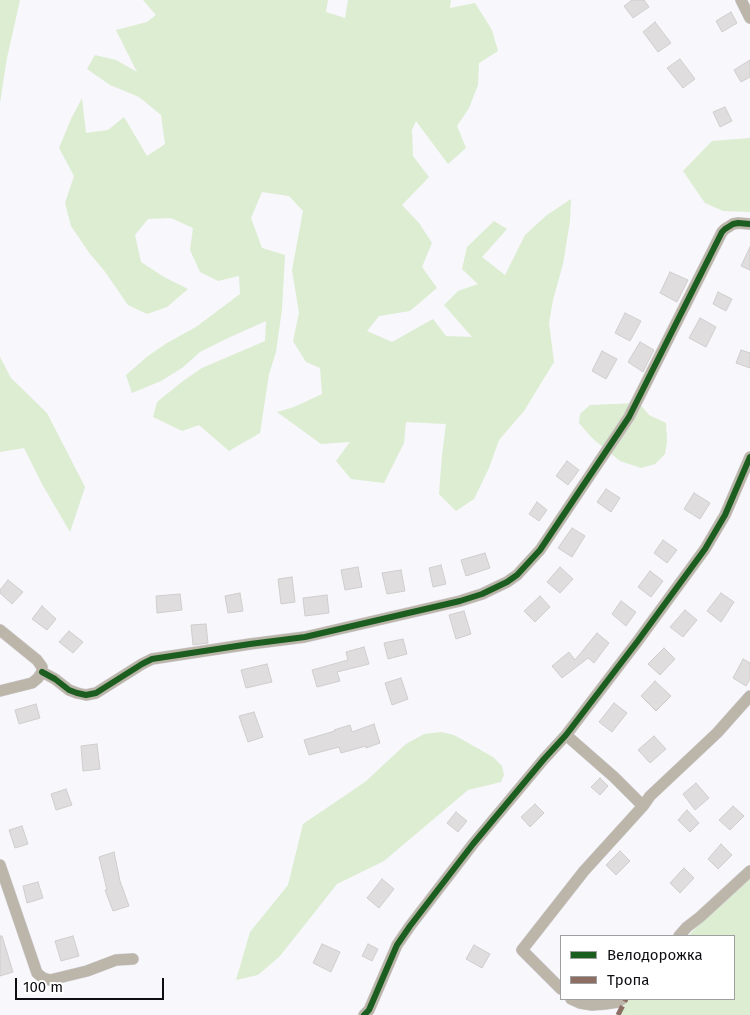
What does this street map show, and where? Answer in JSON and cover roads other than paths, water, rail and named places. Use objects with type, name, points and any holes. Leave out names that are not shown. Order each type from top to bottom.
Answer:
[{"type":"street","points":[[740,0],[750,18]]},
{"type":"street","points":[[42,672],[69,690],[86,695],[96,693],[152,659],[305,637],[460,601],[482,594],[507,582],[517,575],[540,550],[630,417],[722,232],[733,224],[750,224]]},
{"type":"street","points":[[364,1015],[369,1010],[397,945],[410,926],[473,844],[544,758],[566,735],[705,549],[725,514],[750,457]]},
{"type":"street","points":[[0,630],[37,660],[42,667],[42,672],[32,683],[0,691]]},
{"type":"street","points":[[560,988],[522,950],[584,871],[650,796],[716,733],[750,696]]},
{"type":"street","points":[[566,735],[614,777],[642,806]]},
{"type":"street","points":[[0,865],[37,973],[43,978],[50,980],[87,971],[116,960],[133,959]]},
{"type":"street","points":[[680,935],[750,870]]},
{"type":"street","points":[[573,1000],[592,1005],[618,1002],[621,1000]]}]
